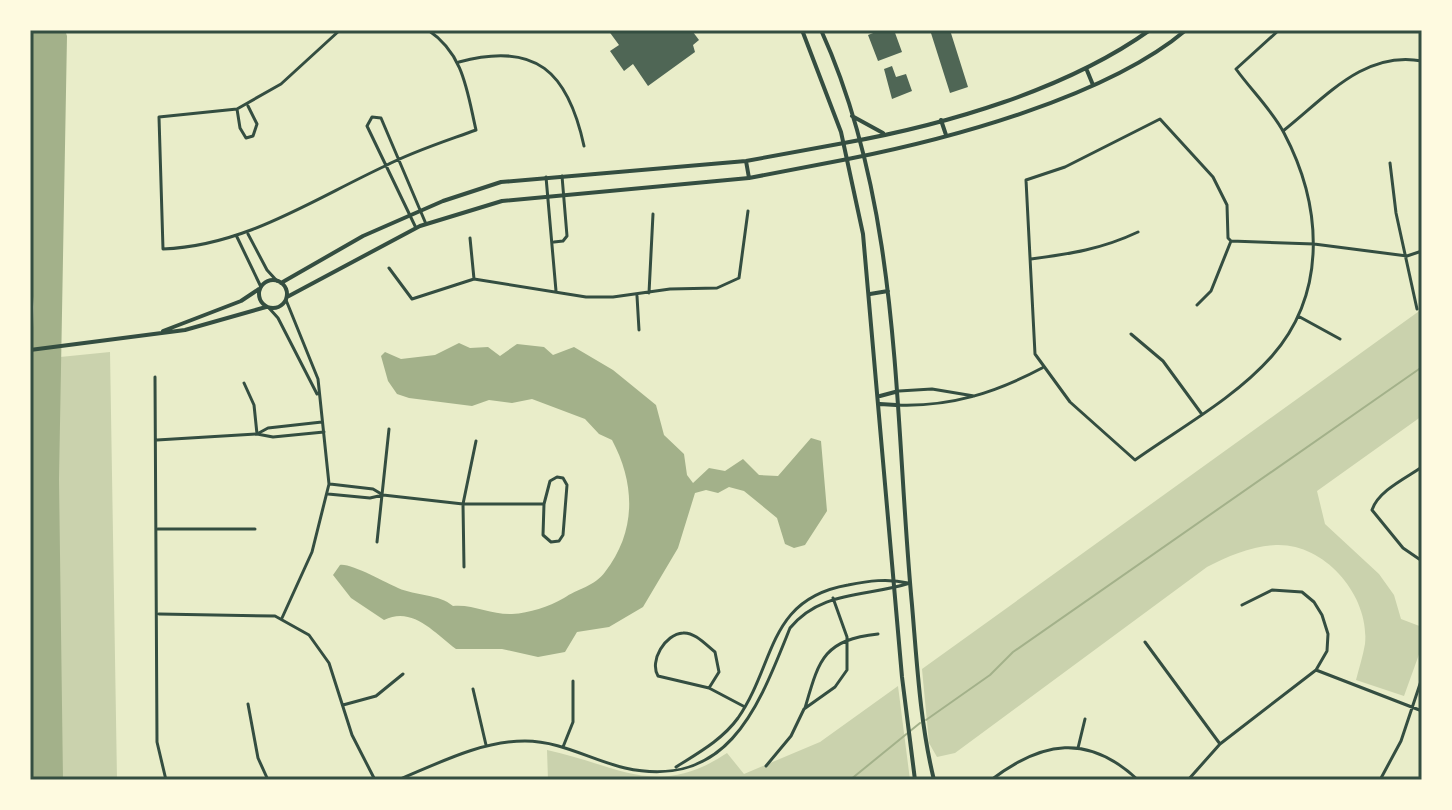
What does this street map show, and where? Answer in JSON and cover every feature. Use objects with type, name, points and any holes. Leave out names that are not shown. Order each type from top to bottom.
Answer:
[{"type":"main road","points":[[802,30],[844,143],[863,234],[915,780]]},
{"type":"main road","points":[[819,30],[828,46],[852,116],[888,291],[919,686],[934,780]]},
{"type":"main road","points":[[161,332],[241,301],[270,280],[279,282],[363,236],[421,210],[501,182],[746,161],[885,134],[995,104],[1086,68],[1150,30]]},
{"type":"main road","points":[[30,350],[201,326],[251,308],[279,307],[286,298],[416,228],[502,201],[548,194],[749,178],[862,156],[946,135],[1007,118],[1093,85],[1169,45],[1186,30]]},
{"type":"main road","points":[[1086,68],[1093,85]]},
{"type":"main road","points":[[852,116],[885,134]]},
{"type":"main road","points":[[941,120],[946,135]]},
{"type":"main road","points":[[746,161],[749,178]]},
{"type":"main road","points":[[279,282],[286,298]]},
{"type":"main road","points":[[260,288],[259,299],[268,308]]},
{"type":"main road","points":[[870,294],[888,291]]},
{"type":"main road","points":[[880,396],[895,392]]},
{"type":"main road","points":[[880,404],[896,405]]},
{"type":"street","points":[[340,30],[281,84],[237,109],[159,117],[163,249],[208,245],[248,234],[386,165],[476,130],[459,62],[449,47],[428,30]]},
{"type":"street","points":[[1231,241],[1228,238],[1227,205],[1213,177],[1160,119],[1065,167],[1026,180],[1035,354],[1042,368],[1070,402],[1135,460],[1243,384],[1273,356],[1310,292],[1314,244],[1303,179],[1283,131],[1236,69],[1279,30]]},
{"type":"street","points":[[459,62],[495,54],[508,55],[550,73],[567,91],[584,146]]},
{"type":"street","points":[[1283,131],[1371,63],[1399,58],[1422,61]]},
{"type":"street","points":[[237,109],[242,134],[246,138],[253,136],[257,124],[247,104]]},
{"type":"street","points":[[416,228],[367,126],[372,117],[381,118],[426,224]]},
{"type":"street","points":[[1390,163],[1417,309]]},
{"type":"street","points":[[554,242],[563,241],[567,236],[562,175]]},
{"type":"street","points":[[546,177],[556,291]]},
{"type":"street","points":[[389,268],[412,299],[474,279],[586,297],[637,296],[717,288],[739,278],[748,211]]},
{"type":"street","points":[[649,293],[653,214]]},
{"type":"street","points":[[1031,259],[1074,256],[1138,232]]},
{"type":"street","points":[[248,234],[267,270],[279,282]]},
{"type":"street","points":[[237,237],[260,288]]},
{"type":"street","points":[[470,238],[474,279]]},
{"type":"street","points":[[1231,241],[1314,244],[1407,256],[1422,251]]},
{"type":"street","points":[[1197,305],[1211,291],[1231,241]]},
{"type":"street","points":[[637,296],[639,330]]},
{"type":"street","points":[[282,618],[312,552],[329,484],[313,365],[286,298]]},
{"type":"street","points":[[268,308],[319,397]]},
{"type":"street","points":[[1298,316],[1340,339]]},
{"type":"street","points":[[1131,334],[1163,361],[1201,413]]},
{"type":"street","points":[[896,405],[947,404],[1009,385],[1042,368]]},
{"type":"street","points":[[155,377],[157,742],[166,780]]},
{"type":"street","points":[[244,383],[254,405],[257,434]]},
{"type":"street","points":[[895,392],[932,389],[974,396]]},
{"type":"street","points":[[257,434],[268,428],[322,422]]},
{"type":"street","points":[[377,542],[389,429]]},
{"type":"street","points":[[157,440],[257,434],[273,437],[324,432]]},
{"type":"street","points":[[464,567],[463,504],[476,441]]},
{"type":"street","points":[[1422,467],[1374,502],[1372,510],[1403,548],[1422,561]]},
{"type":"street","points":[[563,478],[567,485],[563,535],[559,541],[551,542],[543,535],[544,504],[550,481],[563,478]]},
{"type":"street","points":[[329,484],[373,489],[383,495]]},
{"type":"street","points":[[328,494],[370,498],[383,495],[463,504],[544,504]]},
{"type":"street","points":[[158,529],[255,529]]},
{"type":"street","points":[[672,769],[713,744],[745,707],[789,614],[813,595],[827,589],[894,579],[910,583]]},
{"type":"street","points":[[398,780],[486,745],[528,741],[563,747],[623,767],[672,769],[692,766],[719,751],[753,715],[790,628],[799,616],[833,598],[910,583]]},
{"type":"street","points":[[1188,780],[1220,744],[1316,670],[1327,651],[1328,634],[1314,602],[1302,592],[1272,590],[1242,605]]},
{"type":"street","points":[[804,709],[835,687],[847,670],[847,637],[833,598]]},
{"type":"street","points":[[158,614],[282,618],[309,635],[322,650],[358,748],[375,780]]},
{"type":"street","points":[[709,688],[719,672],[715,652],[691,634],[676,634],[666,641],[655,659],[654,670],[658,676],[709,688],[745,707]]},
{"type":"street","points":[[766,766],[791,736],[804,709],[816,670],[833,648],[847,637],[878,634]]},
{"type":"street","points":[[1145,642],[1220,744]]},
{"type":"street","points":[[765,663],[774,667]]},
{"type":"street","points":[[1316,670],[1422,711]]},
{"type":"street","points":[[343,705],[376,696],[403,674]]},
{"type":"street","points":[[1380,780],[1401,741],[1422,678]]},
{"type":"street","points":[[563,747],[573,722],[573,681]]},
{"type":"street","points":[[473,689],[486,745]]},
{"type":"street","points":[[248,704],[258,758],[268,780]]},
{"type":"street","points":[[1078,748],[1085,719]]},
{"type":"street","points":[[713,744],[719,751]]},
{"type":"street","points":[[991,780],[1032,753],[1057,747],[1078,748],[1104,756],[1138,780]]},
{"type":"shaded area","points":[[33,30],[65,30],[67,36],[59,479],[63,780],[30,780],[30,389],[34,307],[30,264],[30,72]]},
{"type":"shaded area","points":[[1422,309],[1422,416],[1317,491],[1325,524],[1379,574],[1394,595],[1401,619],[1422,627],[1422,646],[1404,696],[1356,680],[1365,644],[1365,626],[1352,591],[1341,576],[1311,553],[1294,547],[1258,547],[1207,567],[955,753],[937,757],[929,743],[922,669]]},
{"type":"shaded area","points":[[459,343],[470,348],[488,347],[500,356],[517,344],[544,347],[553,355],[574,347],[613,370],[656,405],[664,435],[684,454],[687,475],[693,483],[709,468],[725,471],[743,459],[759,475],[778,476],[811,438],[821,441],[827,511],[805,545],[794,548],[785,544],[777,518],[744,491],[729,487],[718,493],[706,490],[695,493],[678,548],[643,607],[609,627],[577,632],[565,652],[538,657],[502,649],[456,649],[414,619],[404,616],[384,620],[351,598],[333,575],[340,565],[360,570],[405,591],[441,599],[453,606],[505,614],[519,613],[552,604],[596,581],[605,572],[623,541],[629,491],[620,457],[612,440],[599,434],[585,419],[532,399],[512,403],[489,400],[472,406],[409,398],[397,394],[388,381],[381,356],[385,352],[401,359],[435,355]]},
{"type":"shaded area","points":[[110,352],[117,780],[30,780],[30,360]]},
{"type":"shaded area","points":[[898,686],[910,780],[548,780],[547,750],[637,775],[658,777],[702,767],[727,753],[744,774],[820,742]]},
{"type":"building","points":[[608,30],[695,30],[693,32],[699,40],[693,45],[695,52],[648,86],[633,64],[624,71],[610,51],[619,45]]},
{"type":"building","points":[[881,30],[894,30],[902,52],[878,61],[868,35]]},
{"type":"building","points":[[930,30],[950,30],[968,87],[950,93]]},
{"type":"building","points":[[892,66],[896,77],[906,74],[912,91],[892,99],[884,69]]},
{"type":"waterway","points":[[926,720],[990,675],[1013,652],[1422,367]]},
{"type":"waterway","points":[[850,780],[920,723]]}]
